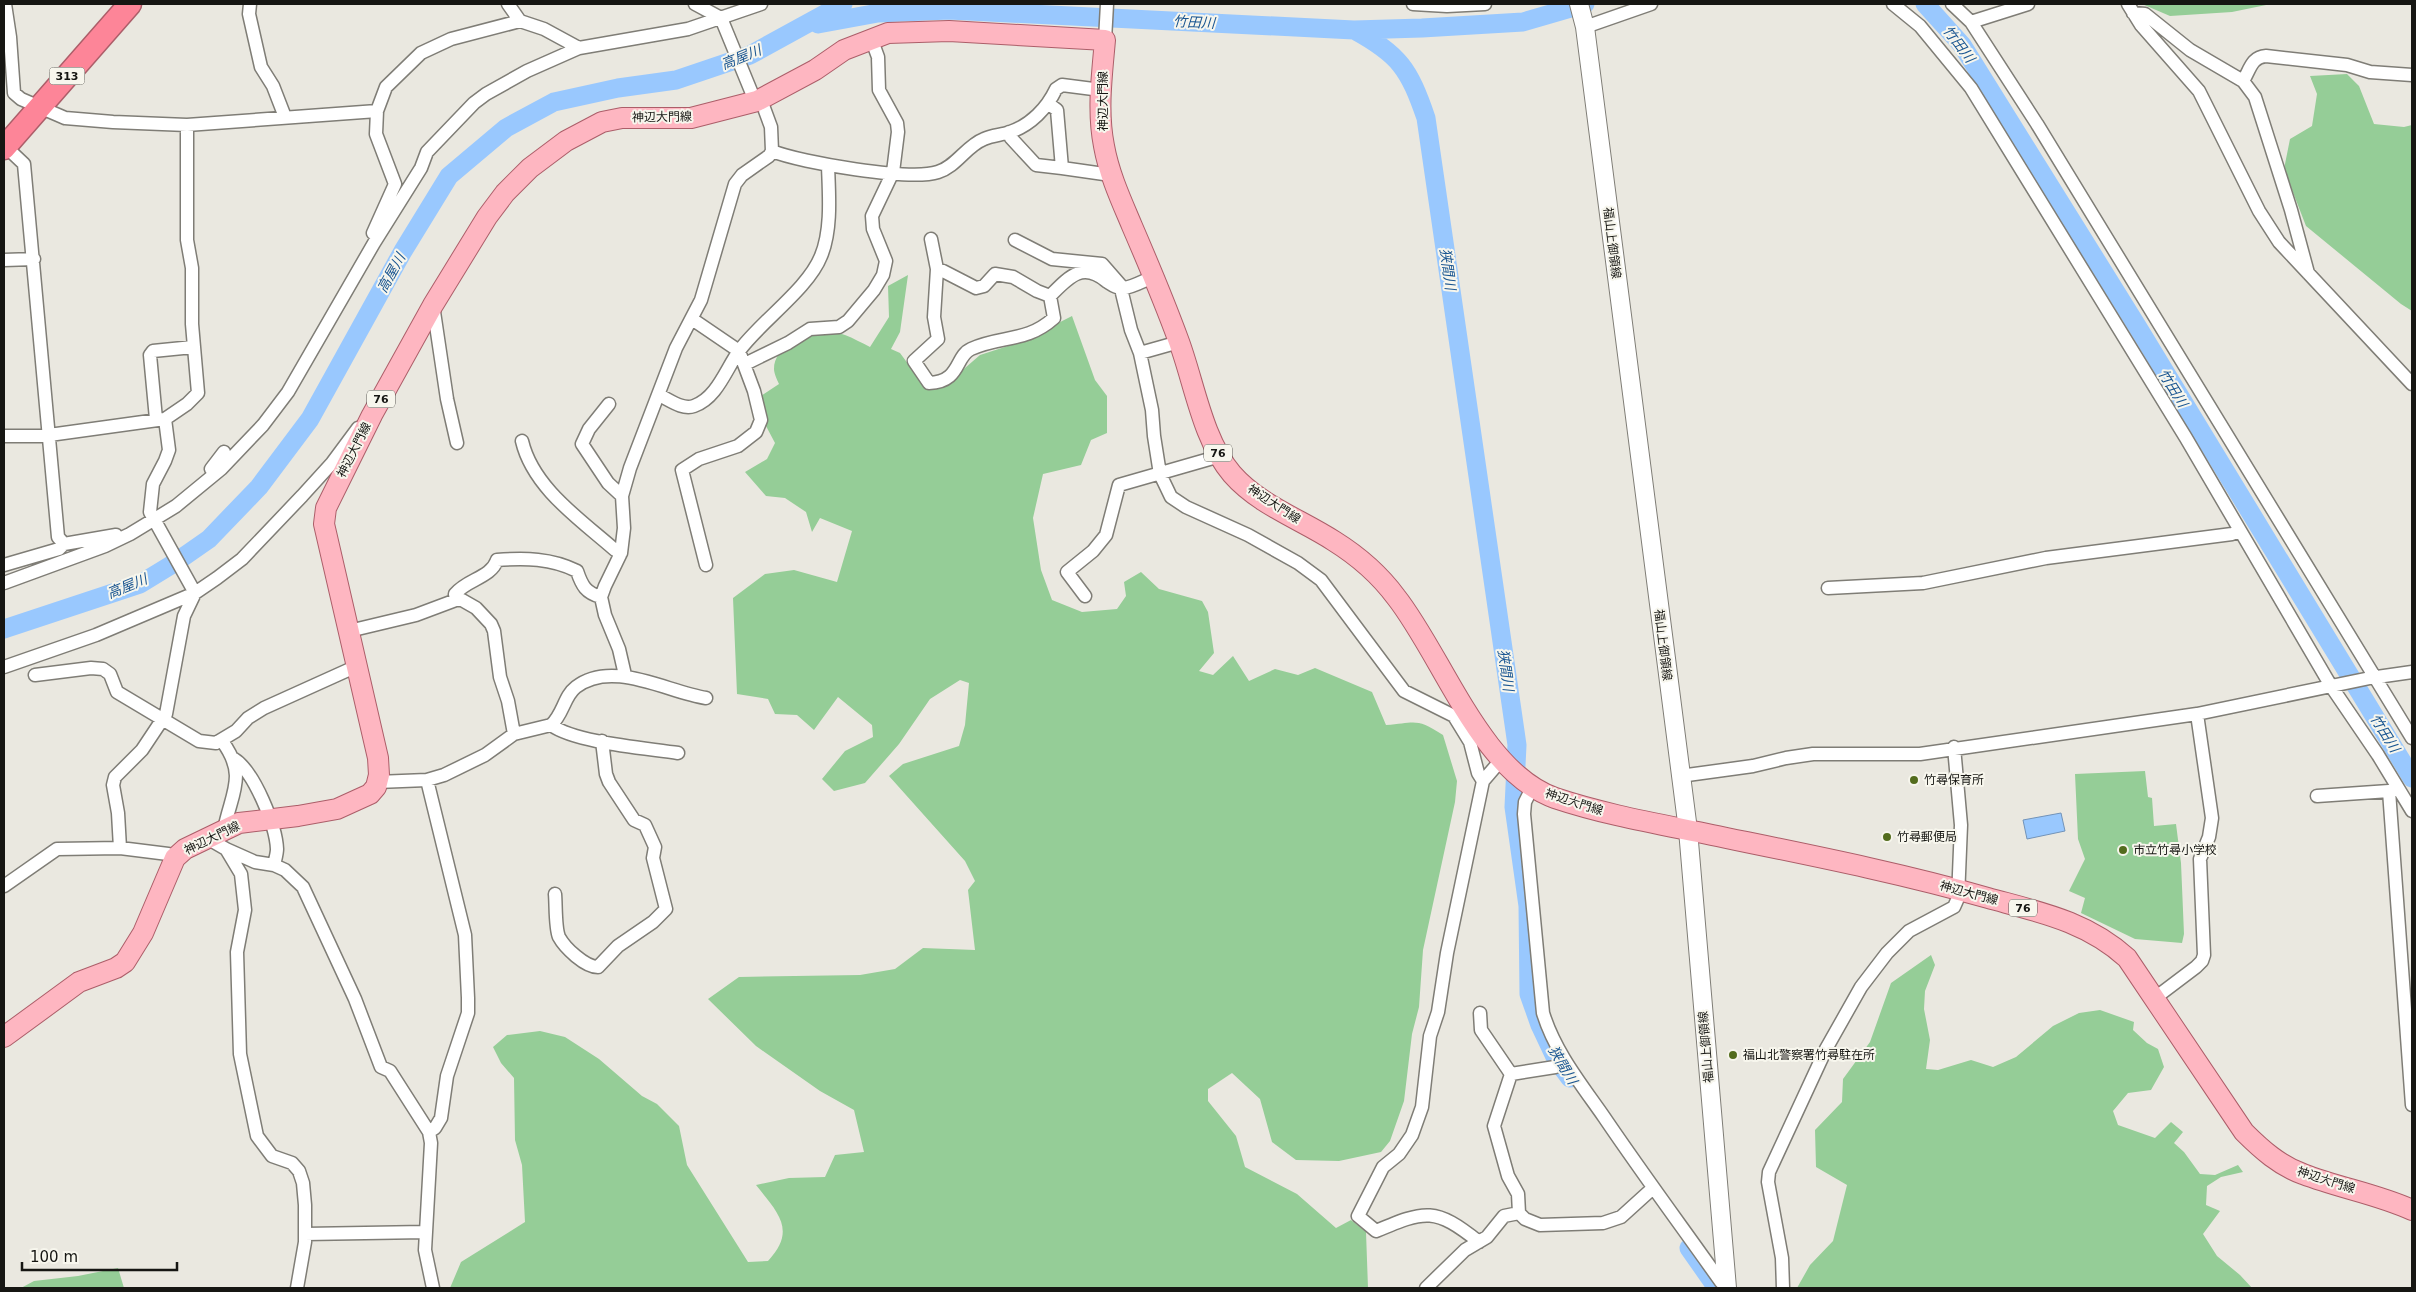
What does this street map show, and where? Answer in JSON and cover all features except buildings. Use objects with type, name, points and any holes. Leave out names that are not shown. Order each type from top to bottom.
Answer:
[{"type":"highway","name":"313","points":[[4,147],[130,4]]},
{"type":"main road","name":"福山上御領線","points":[[1579,4],[1585,25],[1688,830],[1726,1286]]},
{"type":"main road","name":"神辺大門線","points":[[4,1036],[79,982],[116,968],[125,962],[143,933],[175,858],[185,849],[219,839],[239,823],[298,816],[337,808],[370,794],[377,782],[378,758],[324,524],[332,494],[372,414],[433,305],[487,217],[505,193],[530,168],[566,141],[602,122],[616,119],[691,118],[755,99],[815,70],[844,50],[871,38],[908,31],[1105,37],[1100,90],[1100,123],[1111,175],[1179,342],[1210,435],[1220,456],[1231,473],[1247,489],[1271,506],[1332,540],[1359,558],[1380,577],[1399,600],[1469,715],[1504,763],[1529,784],[1554,798],[1613,815],[1871,869],[1959,890],[2068,921],[2107,940],[2127,958],[2244,1132],[2262,1150],[2302,1174],[2382,1197],[2412,1210]]},
{"type":"street","points":[[6,4],[10,37],[9,93],[21,100],[65,118],[187,125],[377,111]]},
{"type":"street","points":[[250,4],[249,14],[262,67],[273,86],[285,117]]},
{"type":"street","points":[[508,4],[520,21],[550,32],[580,48]]},
{"type":"street","points":[[625,675],[619,649],[605,615],[602,597],[621,553],[624,528],[622,496],[630,468],[676,348],[701,300],[735,184],[742,175],[769,156],[772,151],[771,126],[764,108],[755,99],[722,19],[695,4]]},
{"type":"street","points":[[4,583],[105,546],[130,534],[176,506],[220,469],[263,425],[288,392],[374,243],[421,168],[427,152],[474,103],[486,94],[527,71],[580,48],[688,29],[722,19],[761,4]]},
{"type":"street","points":[[1105,37],[1107,4]]},
{"type":"street","points":[[1413,4],[1447,6],[1485,4]]},
{"type":"street","points":[[1585,25],[1651,4]]},
{"type":"street","points":[[1893,4],[1920,26],[1971,88],[2186,438],[2333,685],[2412,811]]},
{"type":"street","points":[[1952,4],[1971,22],[2037,124],[2373,678],[2412,738]]},
{"type":"street","points":[[1971,22],[2028,4]]},
{"type":"street","points":[[2131,8],[2145,14],[2190,50],[2243,81],[2255,96],[2291,210],[2308,274]]},
{"type":"street","points":[[2131,8],[2141,25],[2199,91],[2259,211],[2279,242],[2412,384]]},
{"type":"street","points":[[374,243],[373,233],[395,184],[376,134],[377,111],[386,87],[421,53],[451,39],[520,21]]},
{"type":"street","points":[[745,364],[788,344],[810,329],[839,327],[848,321],[874,290],[883,275],[886,261],[873,229],[872,216],[893,172],[897,123],[879,90],[878,57],[871,38]]},
{"type":"street","points":[[2243,81],[2253,60],[2258,56],[2347,65],[2370,72],[2412,75]]},
{"type":"street","points":[[772,151],[828,166],[921,176],[940,172],[954,162],[973,143],[1019,128],[1049,104],[1056,89],[1062,85],[1100,90]]},
{"type":"street","points":[[1049,104],[1057,110],[1062,168]]},
{"type":"street","points":[[4,436],[42,436],[161,419],[187,404],[198,393],[193,347],[192,268],[187,240],[187,125]]},
{"type":"street","points":[[1010,132],[1011,138],[1036,166],[1111,175]]},
{"type":"street","points":[[4,147],[24,164],[58,537],[64,544]]},
{"type":"street","points":[[659,394],[684,407],[706,399],[722,380],[739,350],[805,280],[821,258],[826,236],[828,166]]},
{"type":"street","points":[[931,239],[937,270],[934,317],[938,339],[914,360],[929,384],[938,383],[952,375],[969,350],[1001,340],[1024,337],[1046,325],[1054,318],[1050,296]]},
{"type":"street","points":[[1015,240],[1052,259],[1102,264],[1123,288],[1122,293],[1131,330],[1140,353],[1152,410],[1160,474],[1171,497],[1177,502],[1248,534],[1298,563],[1321,580],[1404,691],[1454,716],[1470,742],[1478,773],[1483,781]]},
{"type":"street","points":[[4,260],[34,259]]},
{"type":"street","points":[[937,270],[944,270],[976,288],[984,286],[995,274],[1008,275],[1050,296]]},
{"type":"street","points":[[1050,296],[1070,277],[1079,272],[1095,272],[1113,286],[1123,288],[1153,277]]},
{"type":"street","points":[[433,305],[447,399],[456,443]]},
{"type":"street","points":[[692,319],[739,350],[754,391],[761,420],[756,432],[738,446],[700,459],[682,470],[706,565]]},
{"type":"street","points":[[1140,353],[1179,342]]},
{"type":"street","points":[[193,347],[153,351],[150,355],[161,419],[169,450],[166,461],[153,484],[150,506],[154,519],[195,593]]},
{"type":"street","points":[[609,404],[590,429],[582,444],[608,483],[622,496]]},
{"type":"street","points":[[4,667],[96,635],[195,593],[242,559],[332,464],[361,423],[372,414]]},
{"type":"street","points":[[522,441],[526,458],[550,492],[615,550],[621,553]]},
{"type":"street","points":[[203,484],[202,480],[224,452]]},
{"type":"street","points":[[1085,596],[1067,572],[1093,551],[1106,535],[1119,485],[1220,456]]},
{"type":"street","points":[[1828,588],[1923,583],[2046,558],[2232,534],[2240,531]]},
{"type":"street","points":[[4,565],[59,548],[64,544],[130,534]]},
{"type":"street","points":[[456,600],[455,594],[461,586],[486,574],[494,568],[497,560],[527,558],[564,564],[577,571],[582,586],[591,594],[602,597]]},
{"type":"street","points":[[120,848],[113,785],[115,777],[142,750],[166,714],[184,616],[195,593]]},
{"type":"street","points":[[349,632],[416,615],[456,600],[462,600],[476,608],[491,624],[494,631],[500,677],[508,701],[514,734]]},
{"type":"street","points":[[35,675],[91,668],[103,669],[110,674],[117,692],[199,741],[216,743],[236,731],[248,718],[264,708],[358,666]]},
{"type":"street","points":[[1680,776],[1752,766],[1813,754],[1911,754],[2197,714],[2333,685],[2412,672]]},
{"type":"street","points":[[377,782],[427,780],[463,767],[514,734],[551,725],[570,693],[581,683],[596,678],[625,675],[706,698]]},
{"type":"street","points":[[2155,998],[2196,967],[2202,961],[2204,955],[2200,859],[2209,837],[2212,818],[2197,714]]},
{"type":"street","points":[[551,725],[562,732],[602,741],[678,753]]},
{"type":"street","points":[[222,741],[234,759],[243,764],[250,774],[269,818],[276,838],[277,852],[274,865]]},
{"type":"street","points":[[555,894],[559,936],[582,960],[592,967],[598,967],[618,946],[653,922],[666,909],[653,858],[655,847],[644,825],[634,820],[609,782],[606,774],[602,741]]},
{"type":"street","points":[[1783,1288],[1782,1258],[1768,1182],[1768,1172],[1826,1050],[1861,987],[1887,953],[1910,931],[1954,907],[1959,890],[1961,825],[1954,747]]},
{"type":"street","points":[[2378,755],[2389,791],[2408,987],[2412,1104]]},
{"type":"street","points":[[219,839],[235,793],[234,759]]},
{"type":"street","points":[[1479,1242],[1458,1225],[1443,1217],[1412,1216],[1376,1231],[1358,1216],[1383,1167],[1399,1154],[1412,1135],[1422,1107],[1430,1036],[1438,1012],[1447,953],[1483,781],[1504,763]]},
{"type":"street","points":[[427,780],[465,935],[468,998],[468,1013],[447,1076],[440,1118],[435,1128],[429,1132]]},
{"type":"street","points":[[1529,784],[1524,802],[1524,814],[1543,1013],[1560,1064],[1649,1192],[1672,1212],[1721,1282],[1726,1286]]},
{"type":"street","points":[[2317,796],[2389,791]]},
{"type":"street","points":[[219,839],[256,862],[274,865],[285,870],[303,887],[356,999],[381,1067],[390,1071],[429,1132],[431,1143],[425,1250],[433,1288]]},
{"type":"street","points":[[219,839],[241,874],[244,895],[245,910],[237,952],[237,1017],[240,1054],[257,1136],[272,1156],[292,1164],[299,1171],[305,1205],[305,1234],[297,1288]]},
{"type":"street","points":[[4,886],[58,849],[120,848],[168,854],[175,858]]},
{"type":"street","points":[[1480,1013],[1481,1030],[1511,1074]]},
{"type":"street","points":[[1511,1074],[1560,1064]]},
{"type":"street","points":[[1511,1074],[1494,1126],[1508,1176],[1518,1194],[1519,1213],[1525,1219],[1540,1225],[1603,1223],[1621,1217],[1649,1192]]},
{"type":"street","points":[[1426,1288],[1466,1250],[1487,1237],[1504,1216],[1519,1213]]},
{"type":"street","points":[[305,1234],[425,1232]]},
{"type":"green space","points":[[2142,4],[2271,4],[2232,12],[2170,16]]},
{"type":"green space","points":[[2347,74],[2359,86],[2374,124],[2404,127],[2412,125],[2412,311],[2306,226],[2284,169],[2290,139],[2312,126],[2317,94],[2310,76]]},
{"type":"green space","points":[[908,275],[900,332],[891,349],[900,353],[926,388],[943,387],[980,355],[1023,341],[1072,316],[1095,380],[1107,396],[1107,433],[1091,440],[1081,465],[1043,474],[1033,518],[1041,570],[1052,600],[1082,612],[1117,609],[1126,596],[1124,582],[1141,572],[1159,589],[1202,601],[1208,612],[1214,653],[1199,671],[1213,675],[1233,656],[1249,681],[1275,669],[1298,675],[1315,668],[1372,692],[1386,725],[1421,723],[1443,735],[1457,781],[1455,802],[1423,950],[1419,1007],[1412,1034],[1404,1101],[1390,1141],[1381,1152],[1339,1161],[1296,1160],[1272,1142],[1260,1099],[1232,1073],[1208,1089],[1208,1101],[1236,1136],[1245,1167],[1297,1194],[1336,1228],[1351,1220],[1366,1232],[1368,1288],[450,1288],[461,1262],[525,1222],[522,1165],[515,1140],[514,1078],[501,1063],[493,1047],[507,1035],[540,1031],[565,1037],[599,1059],[642,1096],[657,1104],[679,1126],[687,1165],[748,1262],[768,1261],[777,1250],[783,1231],[777,1213],[756,1185],[789,1178],[825,1177],[835,1155],[864,1152],[854,1110],[820,1091],[756,1046],[708,999],[739,977],[860,975],[895,969],[923,948],[975,950],[968,890],[975,881],[965,861],[889,776],[903,764],[959,746],[965,725],[969,683],[960,680],[930,699],[899,744],[865,783],[834,791],[822,779],[845,751],[873,737],[872,725],[838,697],[814,730],[797,715],[775,714],[768,699],[737,694],[733,598],[765,574],[794,570],[837,582],[852,531],[820,518],[812,532],[806,512],[785,498],[766,496],[745,472],[767,459],[775,443],[766,426],[761,396],[779,384],[774,369],[776,359],[782,350],[801,338],[825,333],[845,335],[870,347],[889,317],[888,286]]},
{"type":"green space","points":[[2145,771],[2148,797],[2152,798],[2154,826],[2176,824],[2181,863],[2184,934],[2182,943],[2135,939],[2081,913],[2085,898],[2069,891],[2085,859],[2078,839],[2075,774]]},
{"type":"green space","points":[[1931,955],[1935,965],[1925,991],[1924,1009],[1930,1040],[1926,1069],[1938,1070],[1971,1060],[1993,1067],[2016,1057],[2053,1026],[2079,1013],[2100,1010],[2134,1022],[2133,1030],[2147,1043],[2158,1049],[2164,1067],[2151,1090],[2128,1093],[2113,1111],[2118,1125],[2155,1138],[2171,1122],[2183,1132],[2174,1143],[2184,1152],[2200,1174],[2215,1175],[2238,1165],[2243,1172],[2221,1177],[2207,1186],[2206,1205],[2220,1211],[2203,1234],[2217,1256],[2252,1288],[1797,1288],[1810,1265],[1833,1241],[1847,1185],[1816,1167],[1815,1130],[1842,1102],[1843,1079],[1870,1042],[1891,983]]},
{"type":"green space","points":[[118,1268],[124,1288],[21,1288],[34,1281],[78,1276]]},
{"type":"water","points":[[2061,813],[2065,831],[2027,839],[2023,820]]},
{"type":"waterway","name":"高屋川","points":[[4,629],[140,584],[209,539],[259,487],[310,419],[403,251],[449,176],[506,128],[554,102],[618,88],[676,80],[750,55],[843,4]]},
{"type":"waterway","name":"竹田川","points":[[818,24],[878,13],[949,10],[1354,30],[1523,22],[1585,4]]},
{"type":"waterway","name":"竹田川","points":[[1925,4],[1962,45],[2137,326],[2412,778]]},
{"type":"waterway","name":"狭間川","points":[[1354,30],[1382,47],[1401,65],[1414,87],[1426,118],[1517,745],[1514,807],[1528,906],[1529,994],[1540,1025],[1556,1059],[1570,1078]]},
{"type":"waterway","name":"狭間川","points":[[1689,1248],[1717,1288]]},
{"type":"place","name":"竹尋保育所","points":[[1914,780]]},
{"type":"place","name":"竹尋郵便局","points":[[1887,837]]},
{"type":"place","name":"市立竹尋小学校","points":[[2123,850]]},
{"type":"place","name":"福山北警察署竹尋駐在所","points":[[1733,1055]]}]
